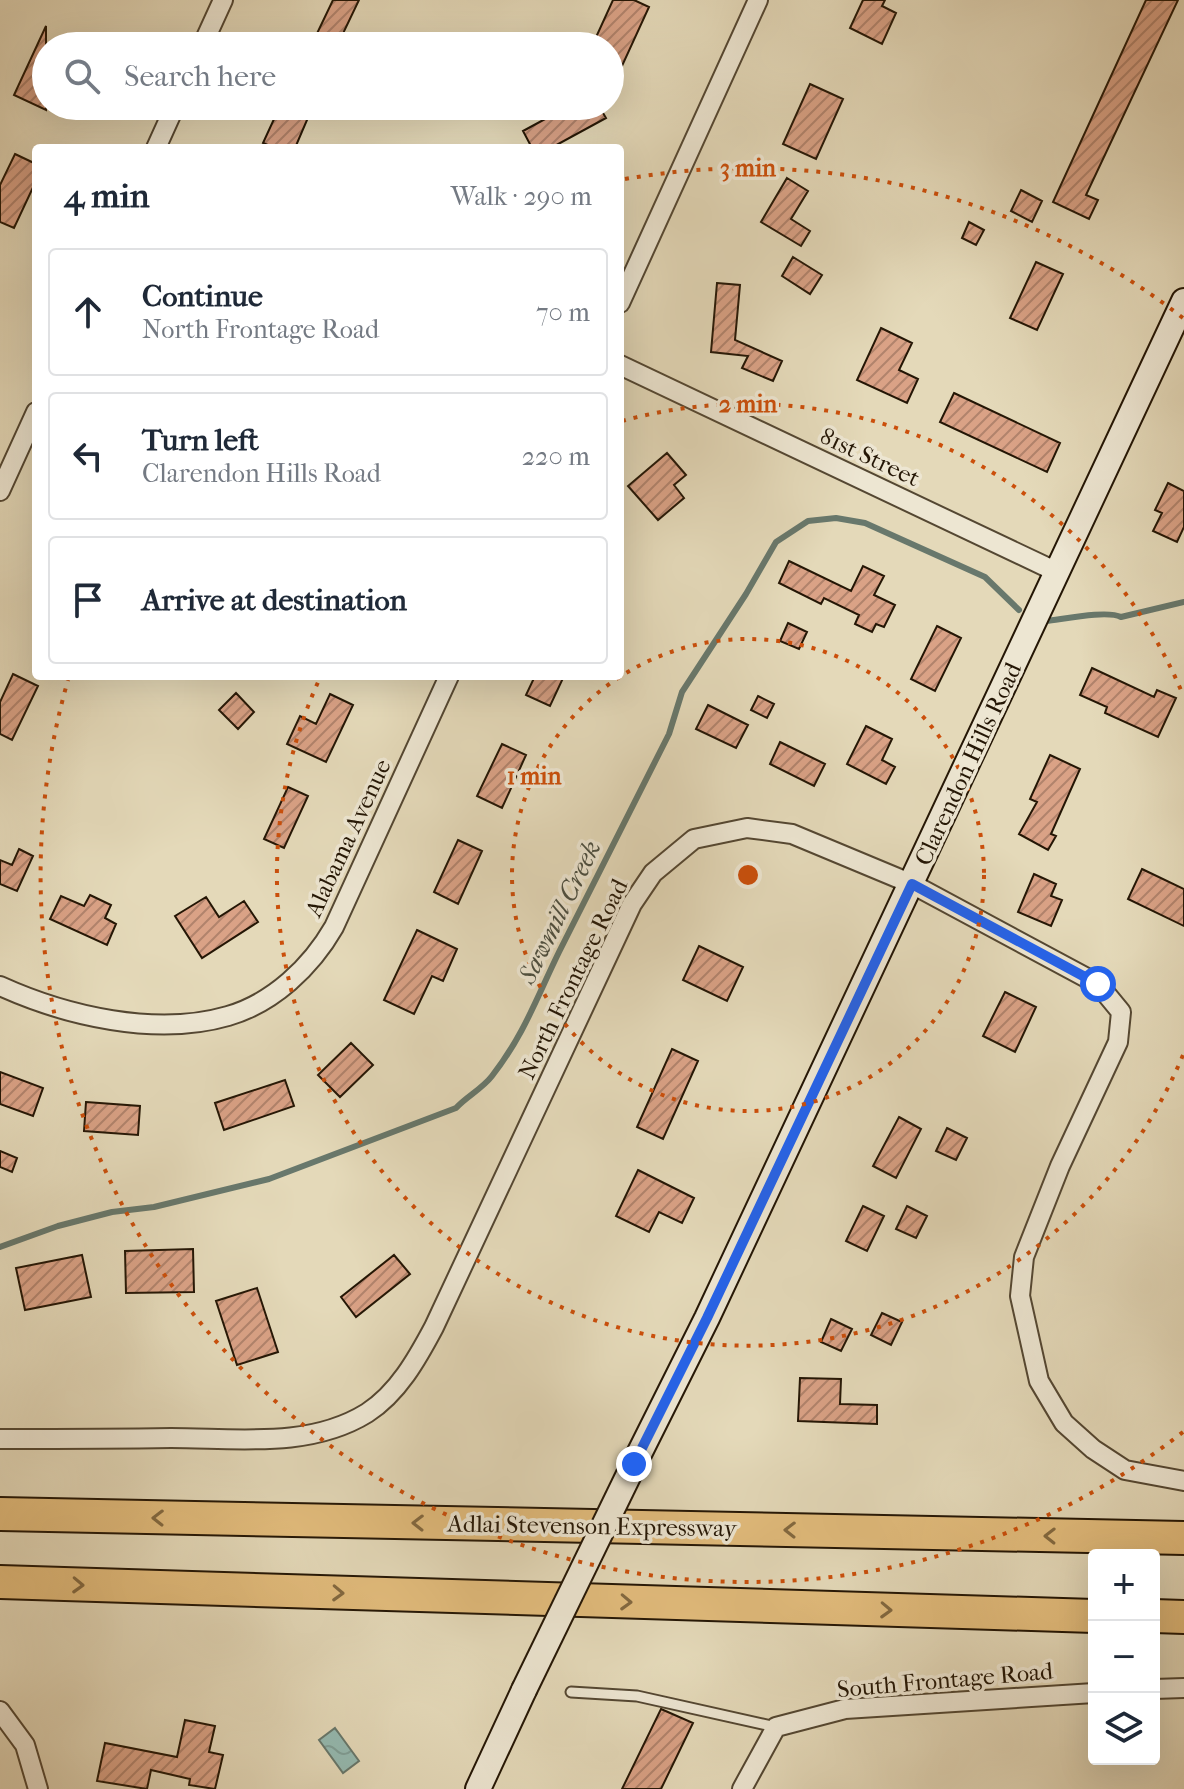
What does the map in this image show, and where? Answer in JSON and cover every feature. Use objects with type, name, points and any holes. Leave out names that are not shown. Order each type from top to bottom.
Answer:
[{"type":"highway","name":"Adlai Stevenson Expressway","points":[[0,1514],[1184,1538]]},
{"type":"highway","points":[[0,1582],[1088,1616]]},
{"type":"highway","points":[[1160,1616],[1184,1617]]},
{"type":"street","points":[[208,32],[223,0]]},
{"type":"street","points":[[624,294],[758,0]]},
{"type":"street","points":[[158,144],[169,120]]},
{"type":"street","name":"Clarendon Hills Road","points":[[478,1789],[707,1318],[1184,301]]},
{"type":"street","name":"81st Street","points":[[624,367],[1057,572]]},
{"type":"street","points":[[0,491],[32,421]]},
{"type":"street","name":"Alabama Avenue","points":[[0,986],[62,1010],[136,1022],[173,1023],[228,1016],[264,999],[289,982],[311,962],[334,927],[447,680]]},
{"type":"street","name":"North Frontage Road","points":[[0,1439],[293,1438],[345,1424],[369,1412],[405,1376],[434,1327],[632,904],[653,873],[694,839],[747,828],[792,834],[912,884],[1098,984],[1121,1012],[1118,1042],[1060,1166],[1024,1257],[1020,1296],[1039,1381],[1064,1423],[1093,1449],[1125,1470],[1184,1481]]},
{"type":"street","points":[[1160,1689],[1184,1688]]},
{"type":"street","name":"South Frontage Road","points":[[776,1727],[845,1709],[1088,1693]]},
{"type":"street","points":[[0,1711],[25,1745],[38,1789]]},
{"type":"street","points":[[742,1789],[776,1727]]},
{"type":"lane","points":[[571,1692],[637,1696],[776,1727]]},
{"type":"water","points":[[335,1728],[359,1761],[343,1773],[319,1740]]},
{"type":"building","points":[[333,0],[359,0],[344,32],[318,32]]},
{"type":"building","points":[[613,0],[634,0],[649,7],[624,62],[624,32],[598,32]]},
{"type":"building","points":[[863,0],[885,0],[882,6],[896,13],[882,44],[850,28]]},
{"type":"building","points":[[1146,0],[1178,0],[1086,195],[1098,200],[1089,219],[1053,202]]},
{"type":"building","points":[[32,56],[32,103],[14,95]]},
{"type":"building","points":[[810,84],[843,99],[816,159],[783,144]]},
{"type":"building","points":[[274,120],[307,120],[297,144],[263,143]]},
{"type":"building","points":[[543,120],[602,120],[558,144],[530,144],[523,131]]},
{"type":"building","points":[[15,154],[32,162],[32,190],[14,228],[0,222],[0,185]]},
{"type":"building","points":[[787,178],[808,191],[791,219],[810,231],[801,246],[761,222]]},
{"type":"building","points":[[1021,190],[1042,201],[1032,222],[1011,211]]},
{"type":"building","points":[[969,222],[984,230],[976,245],[962,238]]},
{"type":"building","points":[[793,257],[822,275],[810,294],[782,276]]},
{"type":"building","points":[[1036,262],[1063,274],[1037,330],[1010,318]]},
{"type":"building","points":[[717,283],[740,285],[735,340],[782,361],[773,381],[742,368],[748,356],[711,352]]},
{"type":"building","points":[[881,328],[912,343],[899,370],[918,379],[907,403],[857,380]]},
{"type":"building","points":[[954,393],[1060,443],[1047,472],[940,422]]},
{"type":"building","points":[[667,453],[686,475],[674,485],[684,498],[658,520],[628,486]]},
{"type":"building","points":[[1168,483],[1184,491],[1184,527],[1177,542],[1153,531],[1162,513],[1155,510]]},
{"type":"building","points":[[789,561],[851,591],[863,566],[884,576],[874,595],[895,605],[884,627],[876,624],[872,632],[855,624],[859,615],[824,598],[821,604],[779,583]]},
{"type":"building","points":[[788,623],[807,632],[799,649],[780,641]]},
{"type":"building","points":[[937,626],[961,638],[935,691],[911,679]]},
{"type":"building","points":[[1092,668],[1154,697],[1157,690],[1176,698],[1158,737],[1105,713],[1107,707],[1080,695]]},
{"type":"building","points":[[13,674],[38,686],[12,740],[0,734],[0,702]]},
{"type":"building","points":[[533,680],[562,680],[550,706],[526,695]]},
{"type":"building","points":[[236,693],[254,712],[238,729],[219,710]]},
{"type":"building","points":[[330,694],[353,705],[326,762],[287,744],[300,716],[316,724]]},
{"type":"building","points":[[758,696],[774,704],[767,718],[751,710]]},
{"type":"building","points":[[708,705],[748,725],[736,748],[696,729]]},
{"type":"building","points":[[866,726],[892,739],[882,760],[895,767],[886,784],[847,764]]},
{"type":"building","points":[[780,742],[825,764],[814,786],[770,764]]},
{"type":"building","points":[[502,744],[526,755],[502,808],[477,796]]},
{"type":"building","points":[[1050,755],[1080,769],[1051,834],[1056,836],[1048,850],[1019,834],[1037,802],[1030,799]]},
{"type":"building","points":[[288,787],[308,796],[284,848],[264,839]]},
{"type":"building","points":[[458,840],[482,851],[458,904],[434,892]]},
{"type":"building","points":[[19,849],[33,856],[17,891],[0,884],[0,860],[12,865]]},
{"type":"building","points":[[1142,869],[1184,889],[1184,926],[1128,899]]},
{"type":"building","points":[[1034,874],[1056,884],[1051,896],[1062,900],[1051,926],[1018,912]]},
{"type":"building","points":[[90,895],[111,905],[105,918],[116,924],[107,945],[50,919],[61,896],[84,906]]},
{"type":"building","points":[[206,897],[219,917],[244,901],[258,922],[202,958],[175,916]]},
{"type":"building","points":[[417,930],[457,949],[443,981],[432,976],[414,1014],[384,1000]]},
{"type":"building","points":[[699,946],[743,967],[727,1001],[683,980]]},
{"type":"building","points":[[1005,992],[1036,1007],[1015,1052],[983,1036]]},
{"type":"building","points":[[351,1043],[373,1065],[340,1097],[318,1075]]},
{"type":"building","points":[[672,1049],[698,1061],[663,1139],[637,1127]]},
{"type":"building","points":[[0,1072],[43,1088],[33,1116],[0,1104]]},
{"type":"building","points":[[285,1080],[294,1106],[224,1130],[215,1103]]},
{"type":"building","points":[[86,1102],[140,1106],[138,1135],[84,1131]]},
{"type":"building","points":[[899,1117],[921,1129],[896,1178],[873,1166]]},
{"type":"building","points":[[947,1128],[967,1138],[956,1160],[936,1151]]},
{"type":"building","points":[[0,1151],[17,1158],[12,1172],[0,1167]]},
{"type":"building","points":[[638,1170],[694,1198],[682,1223],[659,1212],[649,1232],[616,1216]]},
{"type":"building","points":[[863,1206],[884,1216],[867,1251],[846,1241]]},
{"type":"building","points":[[907,1206],[927,1216],[916,1238],[896,1229]]},
{"type":"building","points":[[193,1249],[194,1292],[126,1293],[125,1251]]},
{"type":"building","points":[[82,1255],[91,1297],[25,1310],[16,1268]]},
{"type":"building","points":[[394,1255],[410,1274],[356,1317],[341,1297]]},
{"type":"building","points":[[257,1288],[278,1352],[237,1365],[216,1301]]},
{"type":"building","points":[[882,1313],[902,1322],[891,1345],[871,1335]]},
{"type":"building","points":[[831,1319],[852,1329],[841,1351],[821,1342]]},
{"type":"building","points":[[800,1378],[841,1379],[840,1404],[877,1405],[877,1424],[798,1421]]},
{"type":"building","points":[[661,1709],[693,1723],[661,1789],[622,1789]]},
{"type":"building","points":[[185,1720],[215,1726],[209,1752],[223,1755],[215,1789],[189,1785],[190,1779],[151,1770],[147,1789],[97,1781],[105,1743],[177,1757]]},
{"type":"waterway","name":"Sawmill Creek","points":[[0,1247],[58,1226],[112,1212],[154,1207],[269,1179],[456,1108],[484,1085],[513,1046],[529,1016],[669,734],[682,692],[776,542],[808,521],[836,518],[865,523],[985,577],[1019,610]]},
{"type":"waterway","name":"Sawmill Creek","points":[[1046,621],[1096,615],[1121,617],[1184,602]]},
{"type":"route","points":[[634,1464],[707,1318],[912,884],[1098,984]]}]
